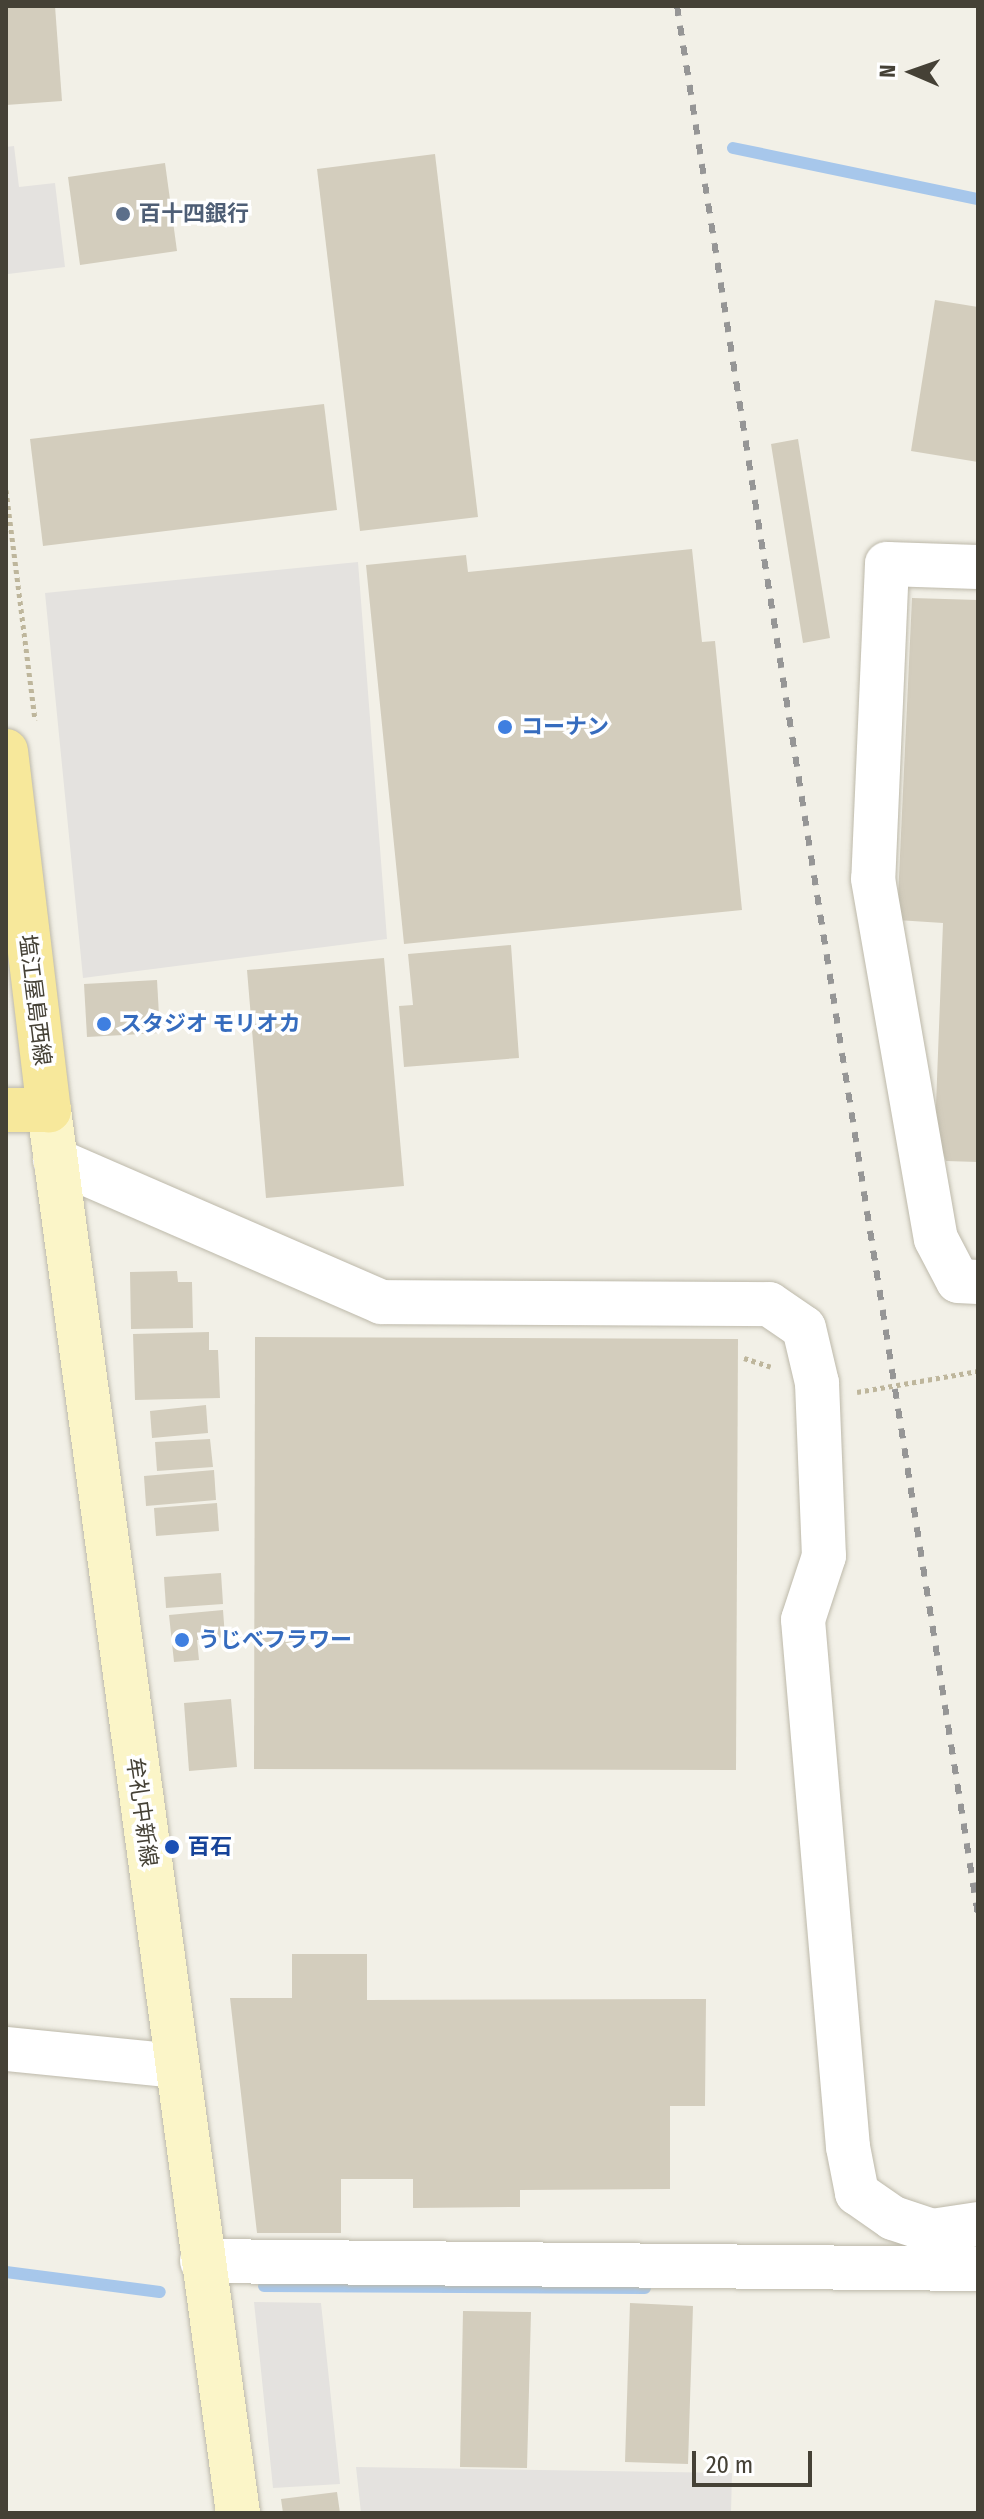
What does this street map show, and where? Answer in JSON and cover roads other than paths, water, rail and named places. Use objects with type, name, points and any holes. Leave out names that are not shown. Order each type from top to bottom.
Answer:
[{"type":"main road","name":"塩江屋島西線","points":[[6,751],[49,1110]]},
{"type":"main road","points":[[6,1110],[49,1110]]},
{"type":"main road","name":"牟礼中新線","points":[[49,1110],[238,2513]]},
{"type":"street","points":[[978,567],[887,564],[873,879],[936,1239],[958,1281],[978,1282]]},
{"type":"street","points":[[55,1160],[381,1302],[769,1304],[804,1328],[817,1383],[824,1556],[803,1620],[848,2147],[857,2193],[893,2218],[932,2231],[978,2224]]},
{"type":"street","points":[[6,2049],[176,2066]]},
{"type":"street","points":[[202,2261],[978,2269]]},
{"type":"waterway","points":[[733,148],[978,199]]},
{"type":"waterway","points":[[6,2272],[160,2292]]},
{"type":"waterway","points":[[264,2286],[645,2288]]},
{"type":"railway","points":[[677,6],[978,1915]]},
{"type":"place","name":"百十四銀行","points":[[123,214]]},
{"type":"place","name":"コーナン","points":[[505,727]]},
{"type":"place","name":"スタジオ モリオカ","points":[[104,1024]]},
{"type":"place","name":"うじべフラワー","points":[[182,1640]]},
{"type":"place","name":"百石","points":[[172,1847]]}]
